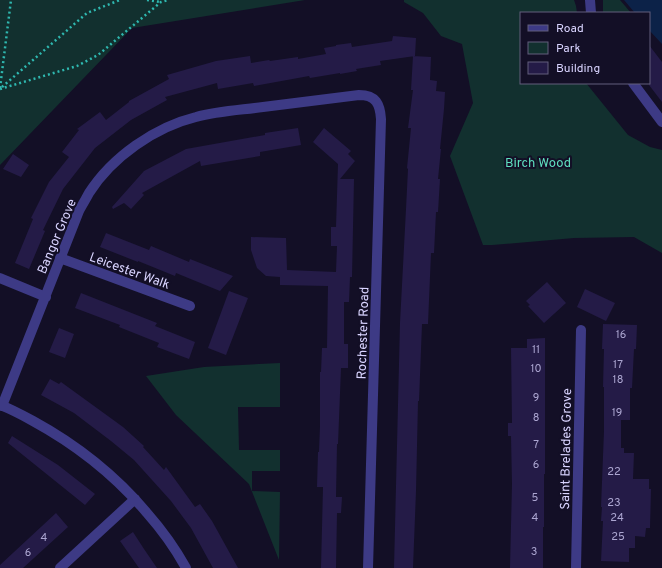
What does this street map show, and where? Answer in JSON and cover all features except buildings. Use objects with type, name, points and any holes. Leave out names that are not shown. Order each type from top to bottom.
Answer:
[{"type":"street","points":[[590,0],[591,12]]},
{"type":"street","points":[[634,84],[662,122]]},
{"type":"street","name":"Bangor Grove","points":[[1,406],[79,212],[97,182],[112,165],[125,154],[142,141],[163,129],[197,116],[359,95],[370,96],[376,100]]},
{"type":"street","name":"Rochester Road","points":[[368,568],[382,120],[380,109],[376,100]]},
{"type":"street","name":"Leicester Walk","points":[[60,258],[190,306]]},
{"type":"street","points":[[0,278],[46,297]]},
{"type":"street","name":"Saint Brelades Grove","points":[[576,568],[581,330]]},
{"type":"street","points":[[1,406],[48,429],[72,444],[116,479],[135,499],[160,530],[179,555],[186,568]]},
{"type":"street","points":[[60,568],[135,499]]},
{"type":"path","points":[[0,89],[10,0]]},
{"type":"path","points":[[0,89],[88,13],[120,0]]},
{"type":"path","points":[[147,0],[161,2],[168,0]]},
{"type":"path","points":[[0,89],[77,66],[98,55],[161,2]]},
{"type":"green space","points":[[0,0],[305,0],[132,28],[0,165]]},
{"type":"green space","name":"Birch Wood","points":[[404,0],[574,0],[577,12],[520,12],[520,84],[587,84],[628,135],[650,147],[662,150],[662,253],[634,237],[574,238],[483,245],[450,156],[473,103],[462,44],[441,36],[423,13],[404,2]]},
{"type":"green space","points":[[603,0],[620,0],[630,12],[603,12]]},
{"type":"green space","points":[[280,363],[280,407],[238,407],[239,450],[280,450],[280,471],[252,471],[252,491],[280,492],[279,560],[249,484],[176,415],[146,376],[204,367]]},
{"type":"water","points":[[624,0],[662,0],[662,44],[650,31],[650,12],[634,12]]}]
